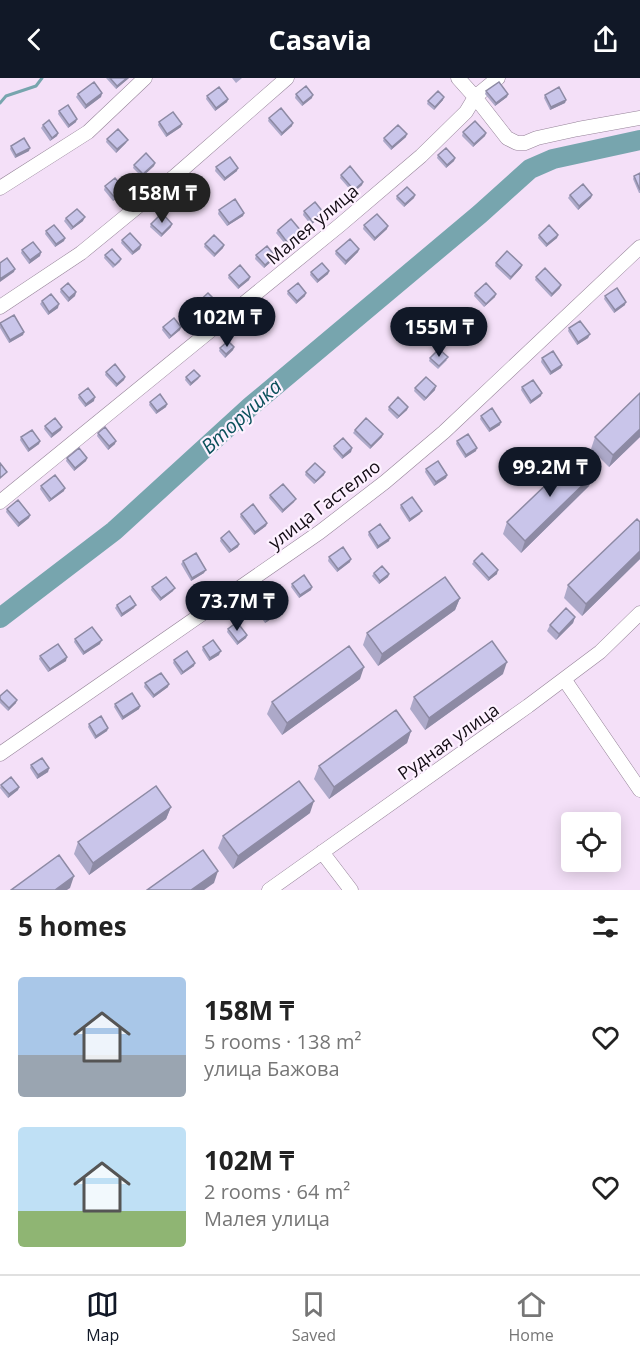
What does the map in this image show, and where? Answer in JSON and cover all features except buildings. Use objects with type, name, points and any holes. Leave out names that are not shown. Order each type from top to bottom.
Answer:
[{"type":"street","points":[[0,188],[88,132],[145,78]]},
{"type":"street","points":[[0,307],[81,253],[176,176],[287,78]]},
{"type":"street","points":[[458,78],[476,97],[507,138],[517,143],[640,118]]},
{"type":"street","name":"Малея улица","points":[[0,502],[322,240],[421,156],[466,112],[476,97],[498,78]]},
{"type":"street","name":"улица Гастелло","points":[[0,754],[310,538],[385,482],[444,432],[640,247]]},
{"type":"street","name":"Рудная улица","points":[[269,890],[528,706],[600,652],[640,613]]},
{"type":"street","points":[[564,679],[640,790]]},
{"type":"street","points":[[322,852],[351,890]]},
{"type":"waterway","points":[[0,103],[6,96],[36,86],[42,78]]},
{"type":"waterway","name":"Вторушка","points":[[0,618],[114,531],[251,406],[480,214],[530,169],[553,159],[640,140]]}]
